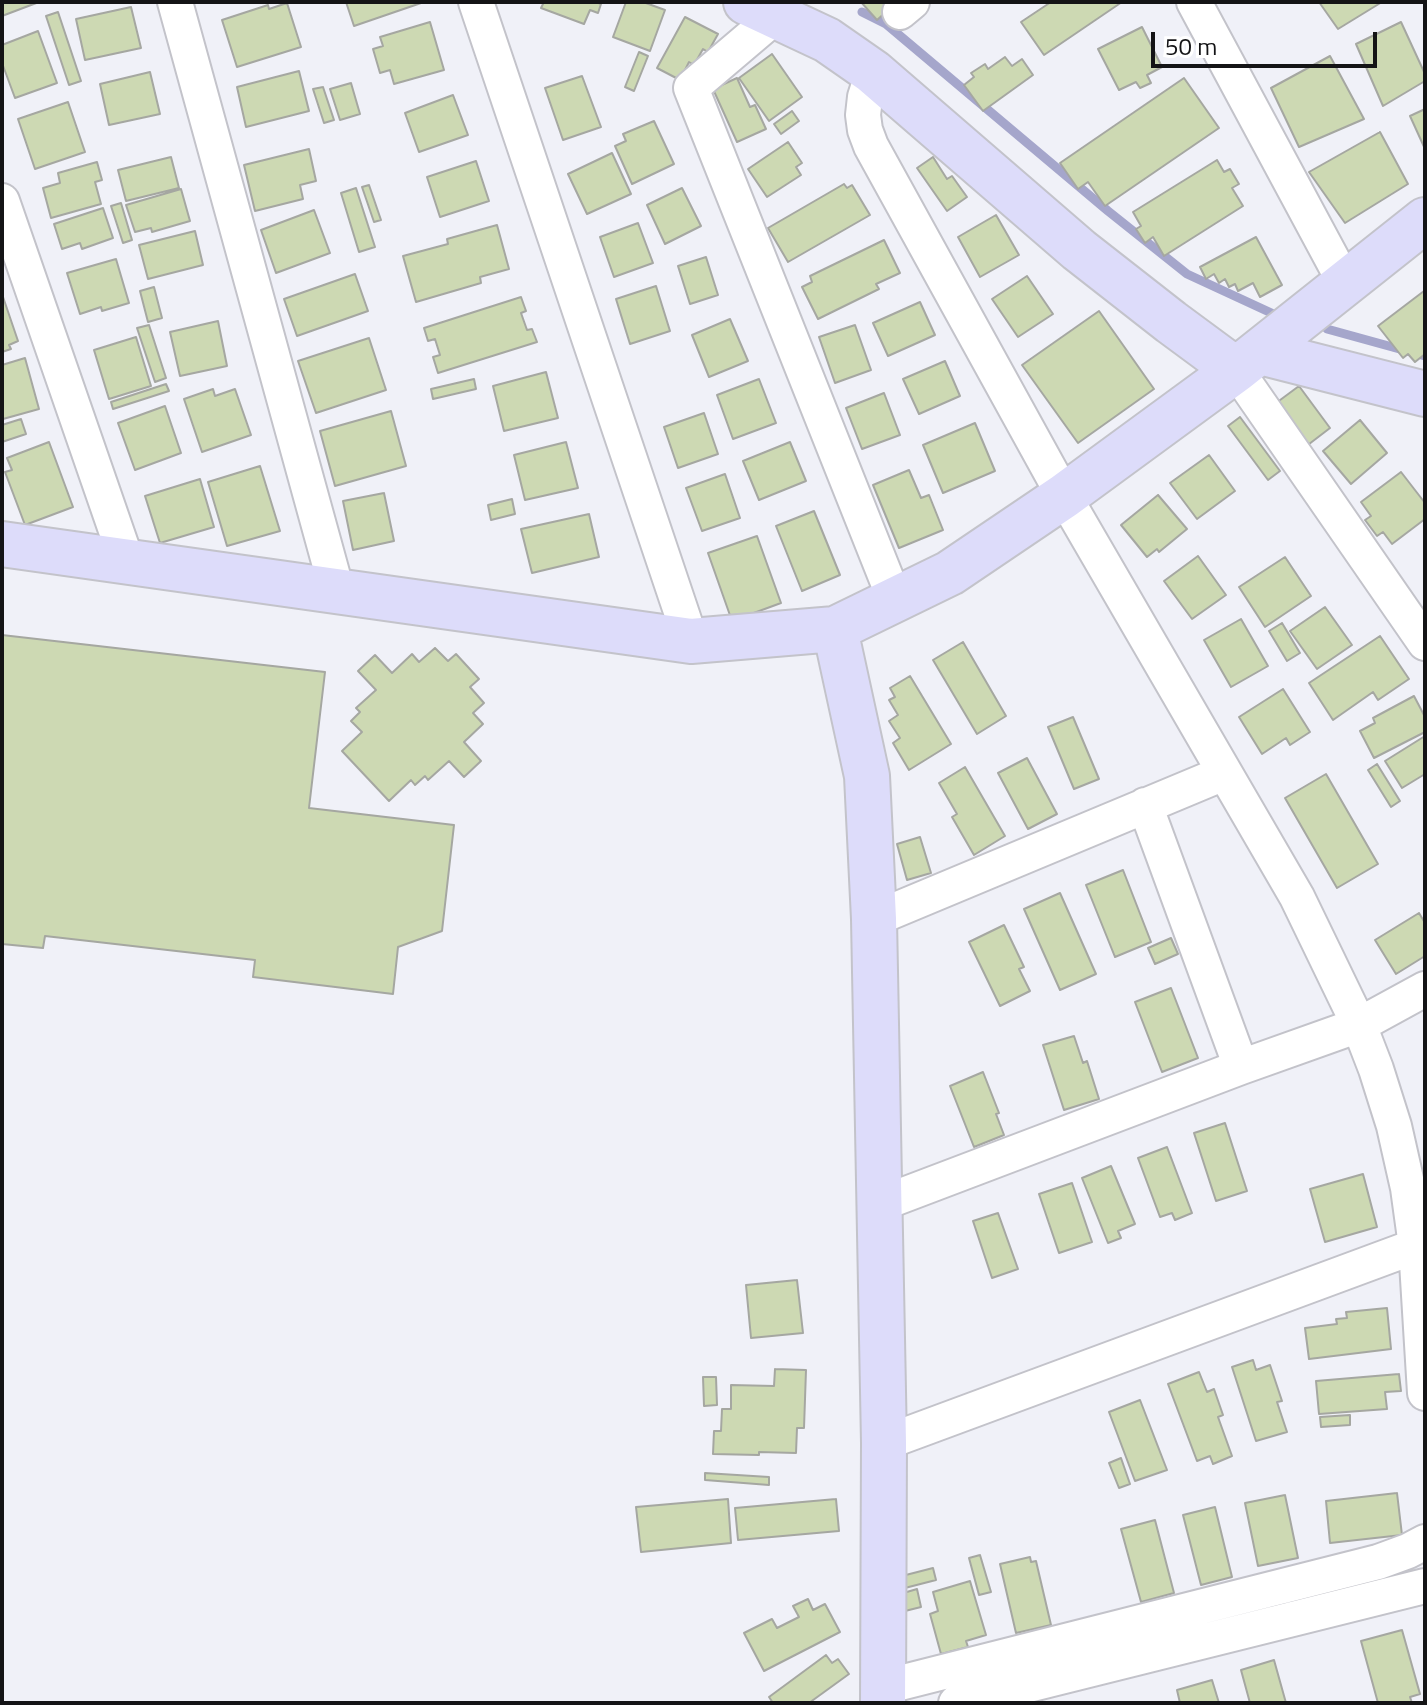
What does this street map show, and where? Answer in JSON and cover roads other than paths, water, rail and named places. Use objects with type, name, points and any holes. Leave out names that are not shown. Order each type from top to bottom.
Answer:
[{"type":"street","points":[[175,2],[337,591]]},
{"type":"street","points":[[476,2],[691,641]]},
{"type":"street","points":[[1194,2],[1345,283]]},
{"type":"street","points":[[895,600],[691,88],[769,6],[873,72],[1079,250],[1171,322],[1248,361],[1425,394]]},
{"type":"street","points":[[873,72],[863,115],[871,146],[1064,496],[1297,897],[1359,1025],[1394,1126],[1408,1188],[1416,1246],[1425,1393]]},
{"type":"street","points":[[2,201],[127,562]]},
{"type":"street","points":[[2,544],[691,641],[835,629],[950,573],[1064,496],[1248,361],[1425,220]]},
{"type":"street","points":[[1248,361],[1425,643]]},
{"type":"street","points":[[835,629],[867,776],[874,919],[884,1443],[883,1695],[1378,1562],[1425,1542]]},
{"type":"street","points":[[874,919],[1224,773]]},
{"type":"street","points":[[1145,805],[1241,1067]]},
{"type":"street","points":[[880,1204],[1359,1025],[1425,989]]},
{"type":"street","points":[[884,1443],[1416,1246]]},
{"type":"street","points":[[956,1703],[1425,1586]]},
{"type":"waterway","points":[[862,12],[886,24],[1187,274],[1280,317]]},
{"type":"waterway","points":[[1327,329],[1425,356]]}]
